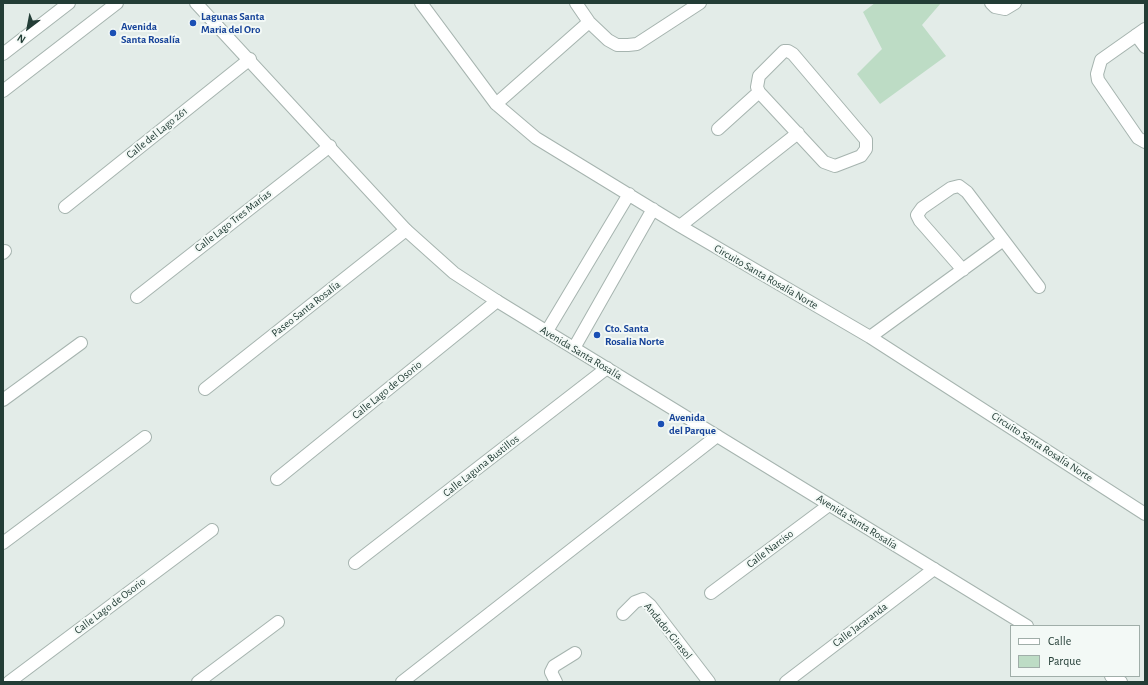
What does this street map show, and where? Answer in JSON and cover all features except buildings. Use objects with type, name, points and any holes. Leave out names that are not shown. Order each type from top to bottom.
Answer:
[{"type":"street","points":[[3,54],[69,3]]},
{"type":"street","points":[[3,91],[117,3]]},
{"type":"street","name":"Avenida Santa Rosalía","points":[[196,3],[250,59],[406,230],[454,273],[497,302],[1025,625]]},
{"type":"street","name":"Circuito Santa Rosalía Norte","points":[[422,3],[496,104],[536,138],[680,226],[870,337],[1145,514]]},
{"type":"street","points":[[576,3],[589,22],[608,40],[617,45],[637,44],[700,3]]},
{"type":"street","points":[[991,3],[996,7],[1005,9],[1016,3]]},
{"type":"street","points":[[496,104],[589,22]]},
{"type":"street","points":[[1145,46],[1141,32],[1101,60],[1097,74],[1098,80],[1138,138],[1145,142]]},
{"type":"street","points":[[788,51],[791,52],[866,140],[866,148],[861,156],[830,166],[819,159],[798,133],[759,92],[757,80],[759,76],[782,53],[788,51]]},
{"type":"street","name":"Calle del Lago 261","points":[[65,207],[250,59]]},
{"type":"street","points":[[718,129],[759,92]]},
{"type":"street","points":[[680,226],[798,133]]},
{"type":"street","name":"Calle Lago Tres Marías","points":[[137,297],[330,146]]},
{"type":"street","points":[[963,270],[920,221],[917,215],[922,208],[951,188],[959,186],[967,192],[1002,241],[1038,287]]},
{"type":"street","points":[[547,332],[629,194]]},
{"type":"street","points":[[574,348],[653,209]]},
{"type":"street","name":"Paseo Santa Rosalía","points":[[206,389],[406,230]]},
{"type":"street","points":[[870,337],[1002,241]]},
{"type":"street","name":"Calle Lago de Osorio","points":[[277,479],[497,302]]},
{"type":"street","points":[[3,400],[81,343]]},
{"type":"street","name":"Calle Laguna Bustillos","points":[[355,563],[607,368]]},
{"type":"street","points":[[402,682],[717,436]]},
{"type":"street","points":[[3,543],[145,437]]},
{"type":"street","name":"Calle Narciso","points":[[711,593],[829,504]]},
{"type":"street","name":"Calle Lago de Osorio","points":[[9,682],[212,530]]},
{"type":"street","name":"Calle Jacaranda","points":[[786,682],[934,569]]},
{"type":"street","name":"Andador Girasol","points":[[623,614],[635,602],[643,600],[650,605],[709,682]]},
{"type":"street","points":[[198,682],[278,622]]},
{"type":"street","points":[[556,682],[551,672],[554,666],[575,653]]},
{"type":"green space","points":[[875,3],[941,3],[922,25],[946,56],[880,104],[857,74],[882,49],[863,12]]},
{"type":"place","name":"Lagunas Santa Maria del Oro","points":[[193,23]]},
{"type":"place","name":"Avenida Santa Rosalía","points":[[113,33]]},
{"type":"place","name":"Cto. Santa Rosalia Norte","points":[[597,335]]},
{"type":"place","name":"Avenida del Parque","points":[[661,424]]}]
